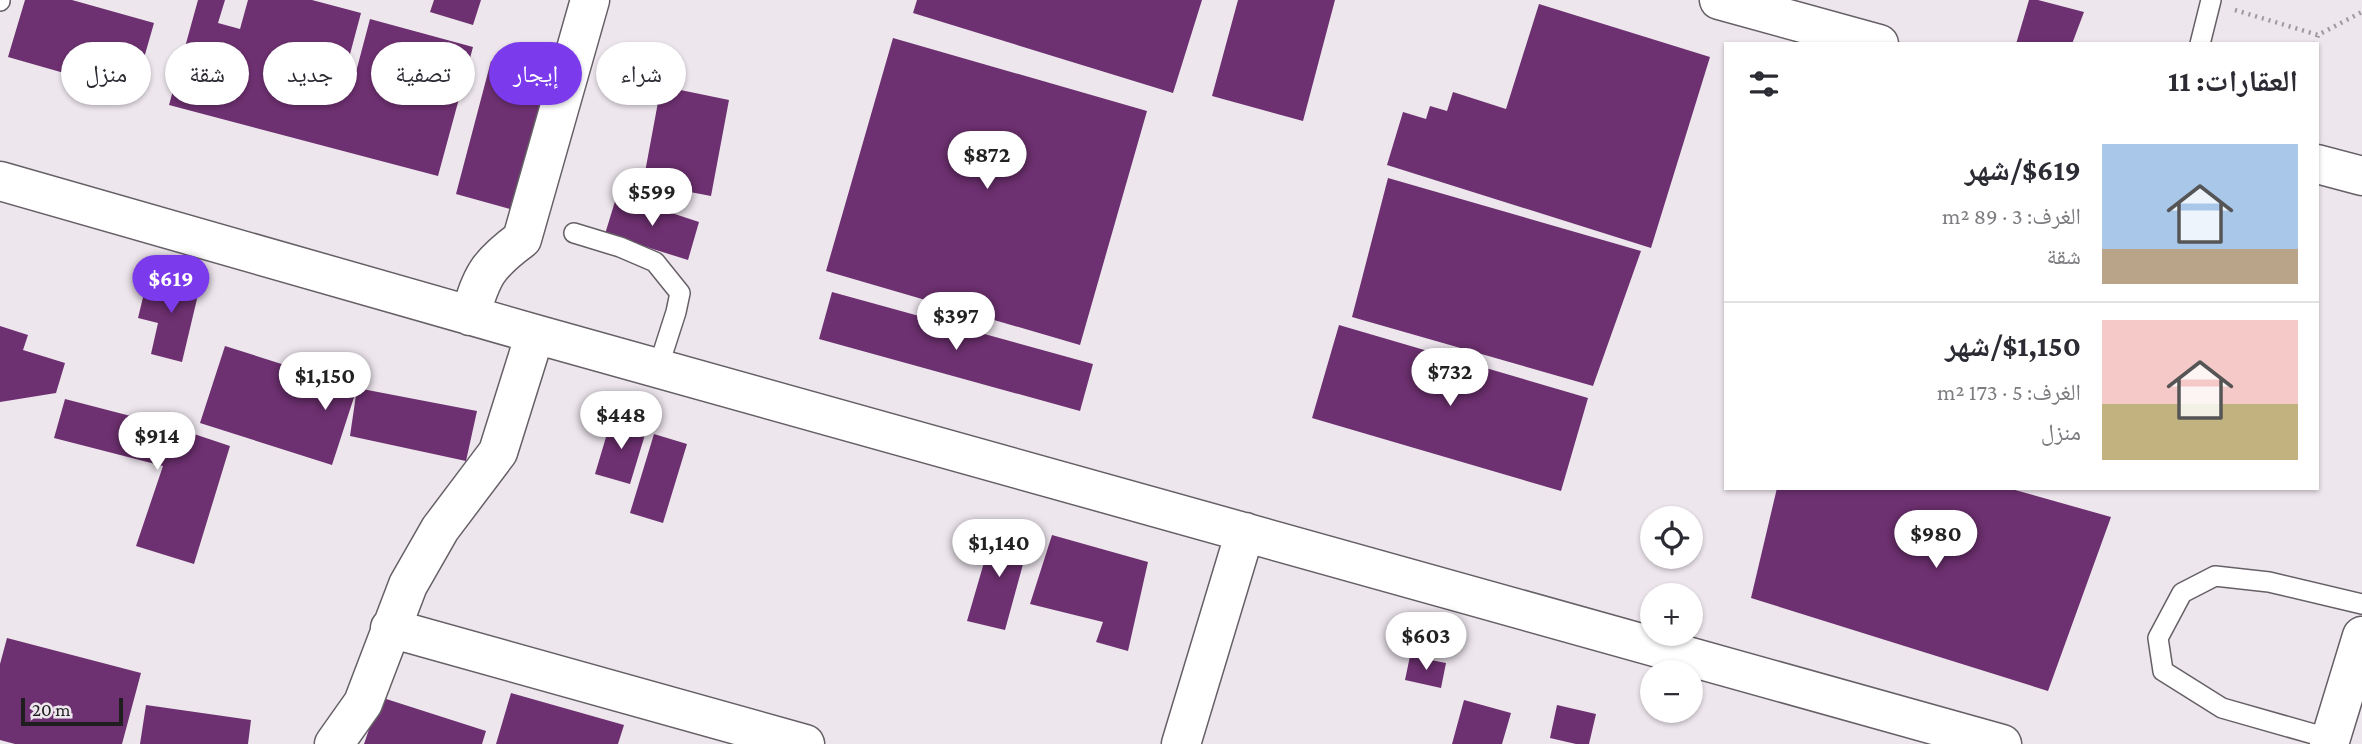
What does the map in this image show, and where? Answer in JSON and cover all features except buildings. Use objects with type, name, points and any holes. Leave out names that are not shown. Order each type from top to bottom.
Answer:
[{"type":"street","points":[[470,316],[480,281],[496,258],[522,239],[590,0]]},
{"type":"street","points":[[1719,0],[1809,12],[1875,42]]},
{"type":"street","points":[[2319,165],[2362,176]]},
{"type":"street","points":[[0,181],[470,316],[2002,744]]},
{"type":"street","points":[[334,744],[363,703],[408,585],[440,528],[498,453],[535,334]]},
{"type":"street","points":[[1181,744],[1245,532]]},
{"type":"street","points":[[390,628],[805,744]]},
{"type":"street","points":[[2330,741],[2362,636]]},
{"type":"lane","points":[[2201,42],[2211,1]]},
{"type":"lane","points":[[573,233],[620,247],[654,262],[680,293],[658,368]]},
{"type":"lane","points":[[2330,741],[2222,708],[2164,671],[2158,638],[2182,593],[2215,576],[2269,582],[2362,604]]},
{"type":"path","points":[[2211,1],[2318,35]]},
{"type":"path","points":[[2316,42],[2318,35],[2362,12]]}]
